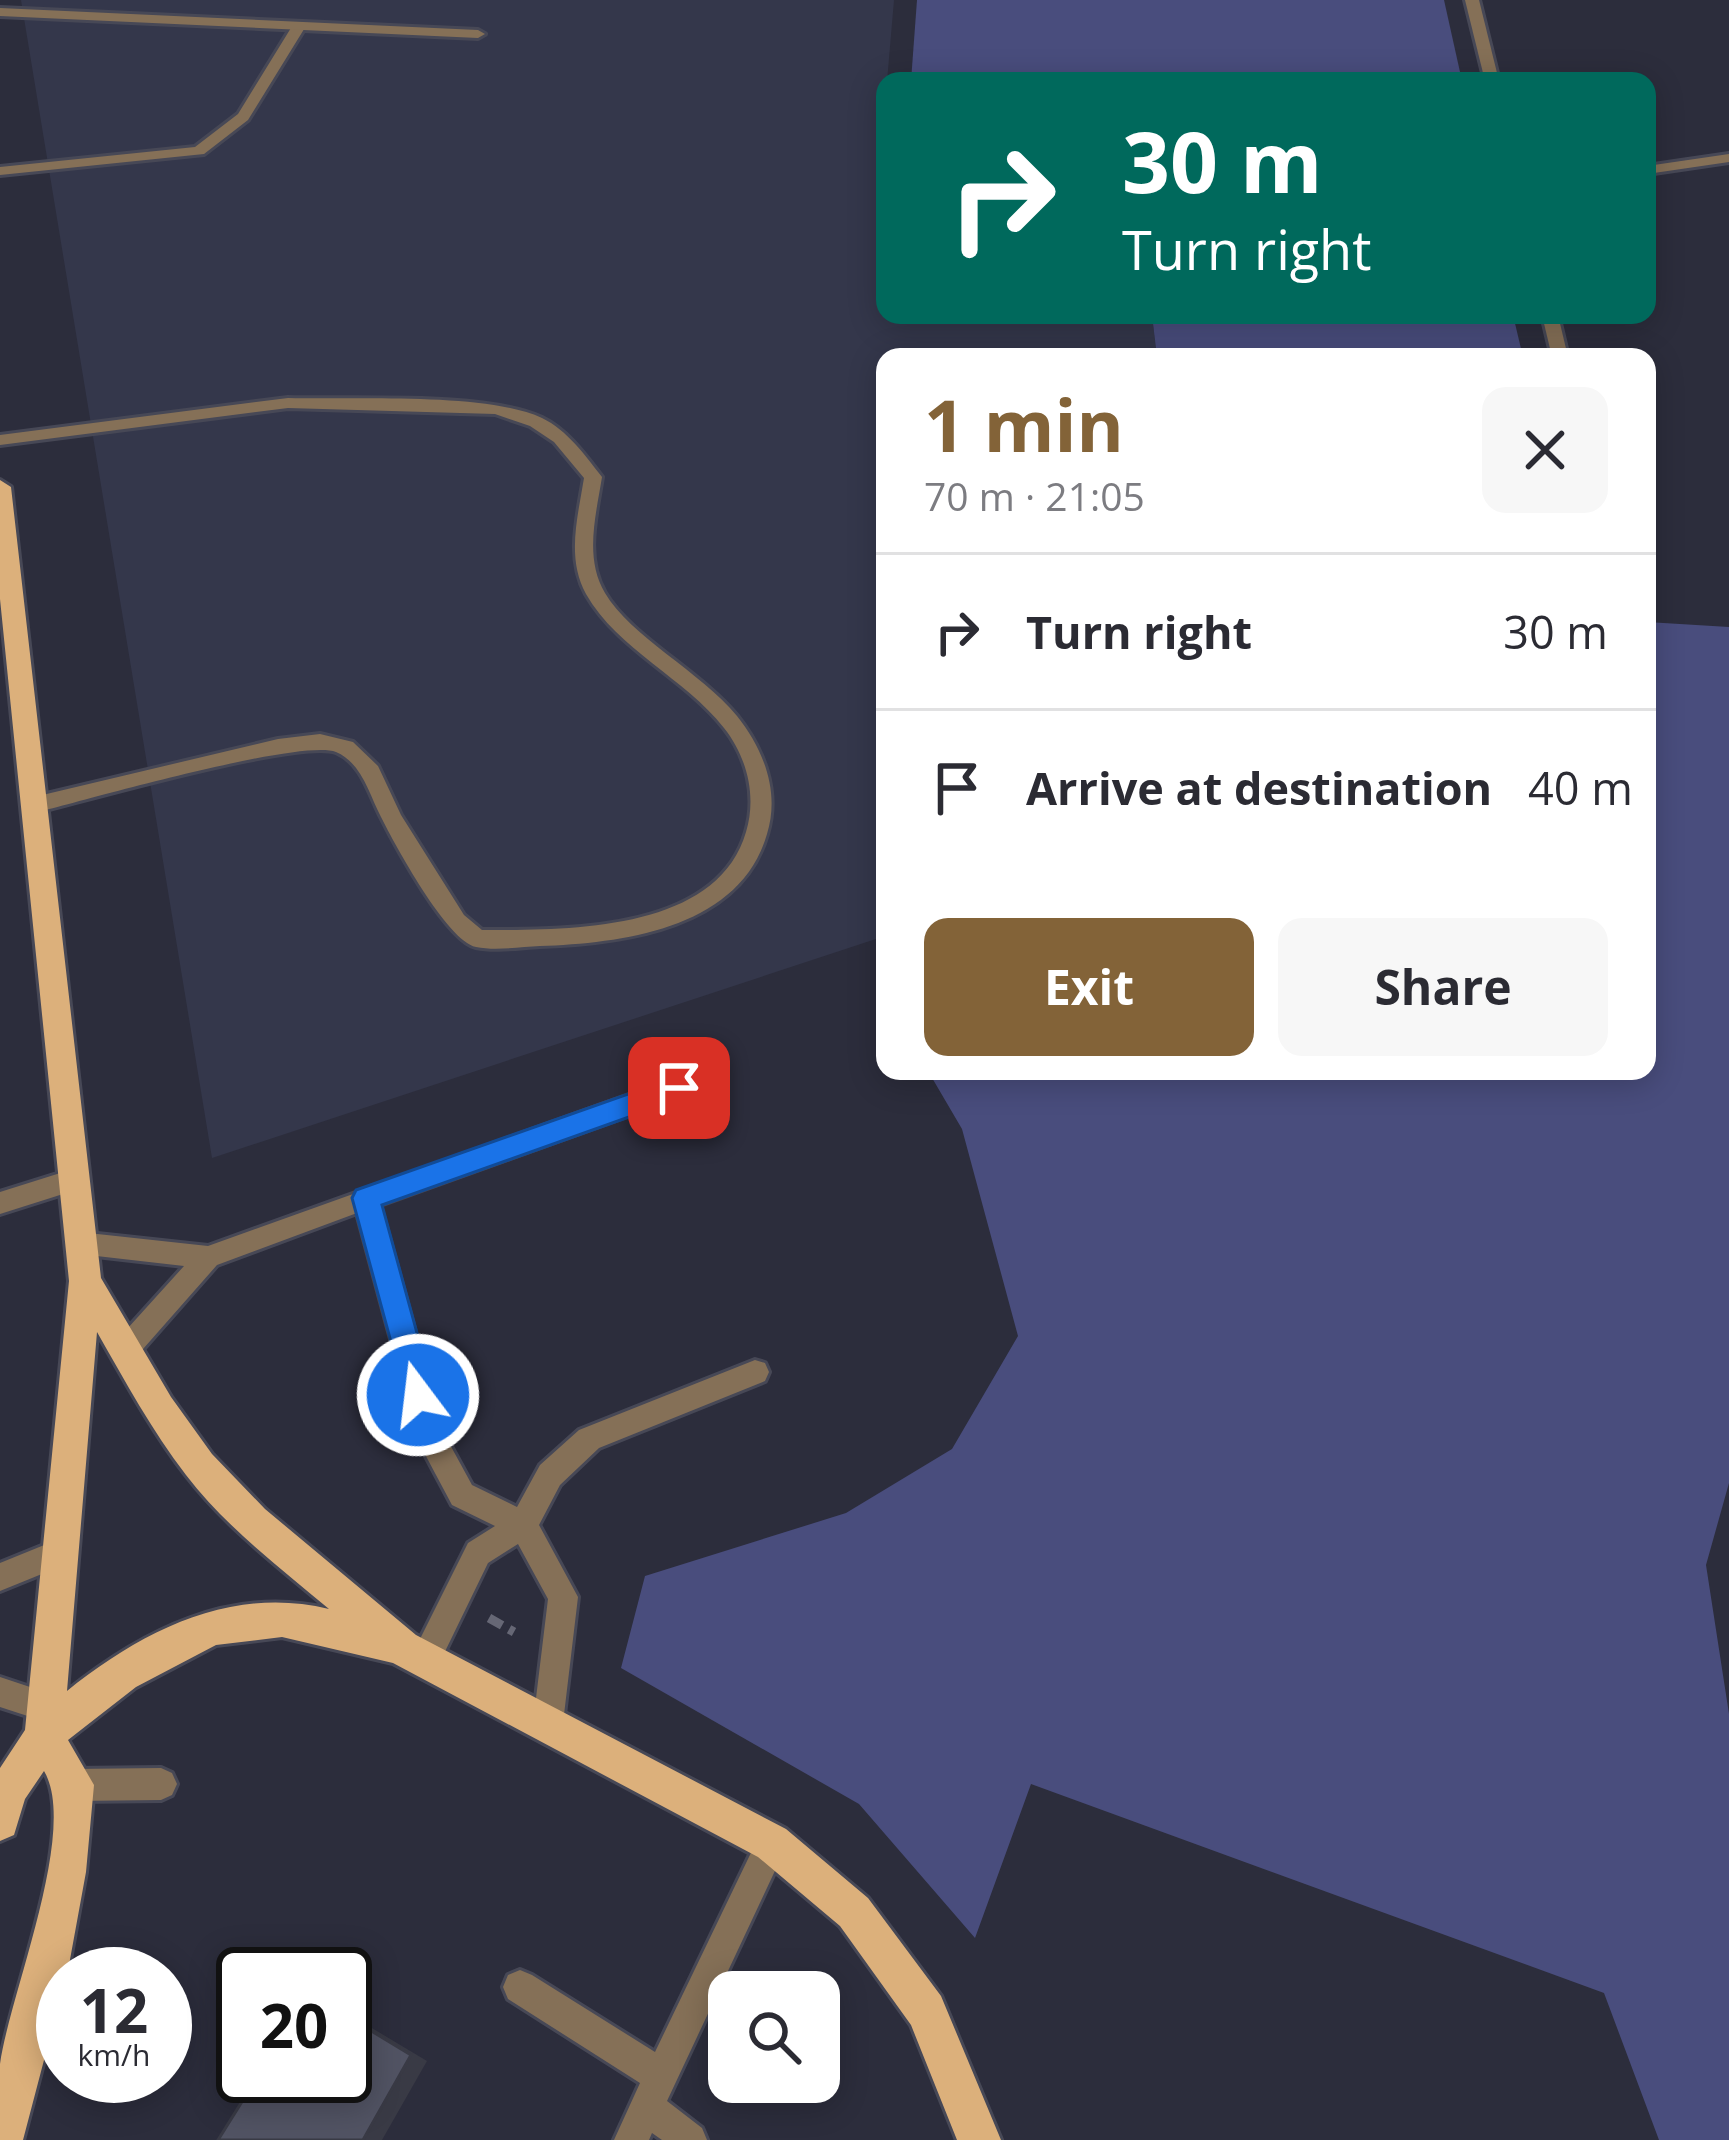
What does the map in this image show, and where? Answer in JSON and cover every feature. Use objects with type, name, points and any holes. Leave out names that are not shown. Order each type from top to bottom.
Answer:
[{"type":"main road","points":[[0,487],[82,1262],[45,1722],[8,1791],[0,1821]]},
{"type":"main road","points":[[82,1262],[159,1408],[200,1466],[252,1521],[414,1654],[772,1843],[854,1912],[926,2011],[979,2140]]},
{"type":"main road","points":[[45,1722],[140,1660],[234,1625],[281,1618],[414,1654]]},
{"type":"main road","points":[[1,2140],[48,1965],[66,1872],[74,1785],[45,1722]]},
{"type":"street","points":[[1472,0],[1490,72]]},
{"type":"street","points":[[0,12],[478,34]]},
{"type":"street","points":[[0,171],[200,151],[243,117],[299,26]]},
{"type":"street","points":[[1656,169],[1729,158]]},
{"type":"street","points":[[0,440],[308,402],[497,409],[536,422],[560,438],[592,477],[583,561],[595,594],[637,641],[683,674],[741,735],[764,788],[759,838],[734,881],[701,906],[584,938],[477,939],[456,921],[391,817],[371,771],[346,747],[320,741],[278,746],[34,805]]},
{"type":"street","points":[[82,1262],[208,1257],[679,1088]]},
{"type":"street","points":[[0,1203],[73,1180]]},
{"type":"street","points":[[366,1198],[429,1434],[462,1495],[523,1525],[563,1597],[548,1724]]},
{"type":"street","points":[[127,1348],[208,1257]]},
{"type":"street","points":[[414,1654],[478,1553],[523,1525],[550,1474],[589,1439],[754,1372]]},
{"type":"street","points":[[0,1577],[59,1553]]},
{"type":"street","points":[[0,1692],[45,1722]]},
{"type":"street","points":[[74,1785],[160,1784]]},
{"type":"street","points":[[632,2140],[772,1843]]},
{"type":"street","points":[[520,1987],[654,2091],[690,2140]]},
{"type":"path","points":[[483,1615],[514,1632]]},
{"type":"shaded area","points":[[21,0],[894,0],[888,72],[876,72],[876,324],[1153,324],[1156,348],[876,348],[876,939],[212,1158]]},
{"type":"shaded area","points":[[917,0],[1444,0],[1460,72],[912,72]]},
{"type":"shaded area","points":[[1153,324],[1515,324],[1521,348],[1156,348]]},
{"type":"shaded area","points":[[1656,623],[1729,627],[1729,1483],[1706,1565],[1729,1714],[1729,2140],[1659,2140],[1604,1993],[1031,1784],[975,1938],[859,1804],[621,1668],[645,1576],[846,1513],[952,1449],[1018,1336],[962,1129],[933,1080],[1656,1080]]},
{"type":"building","points":[[372,2031],[411,2055],[363,2140],[218,2140],[241,2103],[372,2103]]},
{"type":"route","points":[[418,1395],[366,1198],[679,1088]]}]
